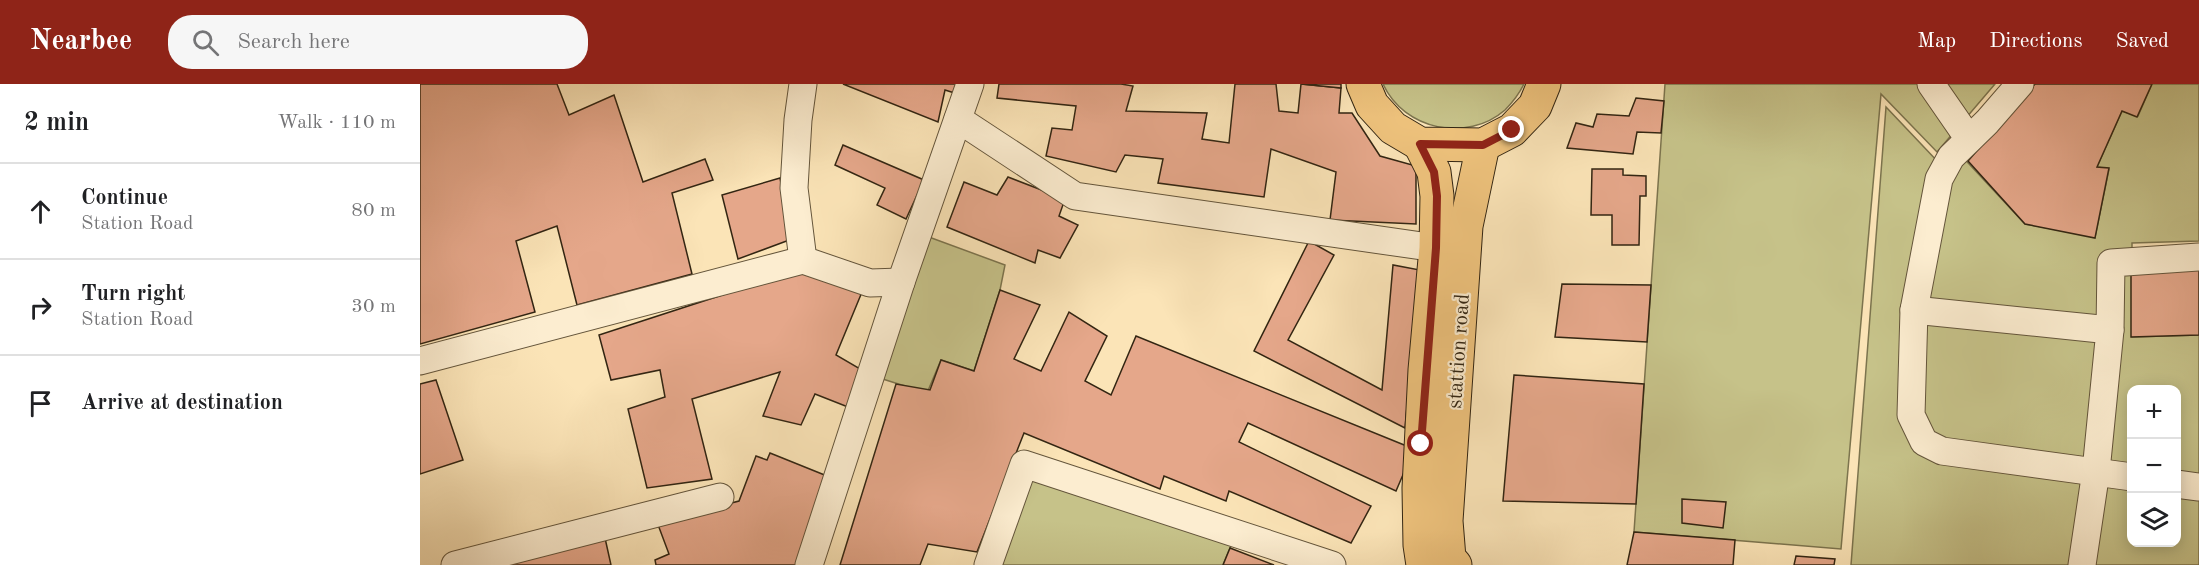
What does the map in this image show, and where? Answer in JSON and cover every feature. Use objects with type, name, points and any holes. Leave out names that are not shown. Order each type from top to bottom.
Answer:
[{"type":"main road","points":[[1363,84],[1372,105],[1393,128],[1420,144],[1483,145],[1512,130],[1534,106],[1544,84]]},
{"type":"main road","points":[[1420,144],[1434,172],[1437,196],[1436,248],[1425,370],[1419,488],[1420,545],[1444,563]]},
{"type":"main road","name":"stattion road","points":[[1444,563],[1466,226],[1483,145]]},
{"type":"street","points":[[803,84],[798,120],[794,188],[803,260]]},
{"type":"street","points":[[809,565],[901,282],[970,84]]},
{"type":"street","points":[[1931,84],[1969,139]]},
{"type":"street","points":[[2020,84],[1951,158],[1938,178],[1914,310],[1911,415],[1924,442],[1942,451],[2127,476]]},
{"type":"street","points":[[958,119],[1075,196],[1436,248]]},
{"type":"street","points":[[2082,565],[2096,471],[2110,330],[2111,262],[2199,257]]},
{"type":"street","points":[[420,361],[803,260],[870,283],[901,282]]},
{"type":"street","points":[[1914,310],[2110,330]]},
{"type":"street","points":[[988,565],[1024,464],[1332,565]]},
{"type":"street","points":[[2181,485],[2199,488]]},
{"type":"street","points":[[473,563],[720,497]]},
{"type":"shaded area","points":[[1383,84],[1524,84],[1508,107],[1490,120],[1473,126],[1455,128],[1438,127],[1406,112],[1393,100]]},
{"type":"shaded area","points":[[1665,84],[1995,84],[1937,152],[1881,94],[1841,549],[1634,532]]},
{"type":"shaded area","points":[[2152,84],[2199,84],[2199,241],[2132,243],[2132,337],[2199,335],[2199,565],[1851,565],[1886,107],[1940,164],[1957,151],[2025,224],[2095,237],[2109,169],[2097,167],[2122,111],[2138,116]]},
{"type":"shaded area","points":[[918,233],[1005,265],[1000,290],[974,371],[941,360],[927,393],[870,375]]},
{"type":"shaded area","points":[[1024,464],[1239,534],[1223,565],[988,565]]},
{"type":"building","points":[[420,84],[557,84],[569,115],[614,95],[643,182],[705,159],[713,180],[672,193],[692,274],[577,305],[557,226],[516,241],[535,312],[420,344]]},
{"type":"building","points":[[843,84],[965,84],[961,95],[945,90],[938,122]]},
{"type":"building","points":[[999,84],[1121,84],[1133,86],[1126,111],[1207,113],[1202,139],[1229,143],[1235,84],[1276,84],[1279,111],[1298,113],[1301,84],[1341,88],[1339,113],[1352,113],[1380,156],[1416,166],[1416,224],[1330,220],[1336,172],[1271,149],[1264,197],[1158,183],[1163,159],[1125,155],[1116,172],[1046,156],[1052,128],[1072,130],[1076,106],[997,98]]},
{"type":"building","points":[[1301,84],[1341,84],[1341,88]]},
{"type":"building","points":[[2035,84],[2152,84],[2137,117],[2122,111],[2097,167],[2109,168],[2095,238],[2025,224],[1968,161]]},
{"type":"building","points":[[1636,98],[1664,101],[1661,133],[1637,132],[1633,154],[1567,148],[1576,123],[1593,127],[1597,114],[1629,116]]},
{"type":"building","points":[[843,145],[924,180],[906,219],[877,205],[885,188],[835,165]]},
{"type":"building","points":[[1592,169],[1623,169],[1623,175],[1646,176],[1646,196],[1640,196],[1639,245],[1612,245],[1612,215],[1591,215]]},
{"type":"building","points":[[1008,177],[1065,199],[1059,216],[1078,225],[1060,258],[1038,250],[1035,263],[947,227],[964,182],[997,195]]},
{"type":"building","points":[[780,178],[792,239],[738,259],[722,195]]},
{"type":"building","points":[[1309,241],[1334,255],[1288,340],[1382,390],[1393,265],[1420,270],[1405,428],[1254,351]]},
{"type":"building","points":[[2199,268],[2199,335],[2131,337],[2131,271]]},
{"type":"building","points":[[799,270],[862,292],[836,355],[862,370],[848,407],[815,394],[801,425],[763,416],[780,372],[692,399],[712,479],[647,488],[628,409],[665,397],[660,370],[611,380],[599,335]]},
{"type":"building","points":[[1562,284],[1651,285],[1647,342],[1555,337]]},
{"type":"building","points":[[1000,290],[1040,305],[1014,359],[1041,371],[1069,312],[1107,336],[1085,381],[1111,395],[1136,336],[1414,449],[1396,491],[1248,423],[1239,442],[1371,506],[1351,543],[1229,491],[1226,501],[1164,476],[1160,489],[1024,433],[977,552],[928,544],[920,565],[840,565],[896,384],[930,390],[941,360],[974,371]]},
{"type":"building","points":[[1514,375],[1644,384],[1636,504],[1503,501]]},
{"type":"building","points":[[436,380],[463,460],[420,474],[420,384]]},
{"type":"building","points":[[770,453],[832,478],[801,565],[656,565],[655,560],[669,554],[657,522],[739,501],[756,456],[767,460]]},
{"type":"building","points":[[1682,499],[1726,502],[1723,528],[1682,523]]},
{"type":"building","points":[[1634,532],[1735,540],[1733,565],[1627,565]]},
{"type":"building","points":[[605,538],[611,565],[510,565],[509,558]]},
{"type":"building","points":[[1230,548],[1274,565],[1223,565]]},
{"type":"building","points":[[1796,556],[1835,559],[1834,565],[1794,565]]},
{"type":"route","points":[[1421,444],[1436,248],[1437,196],[1434,172],[1420,144],[1483,145],[1512,130]]}]
